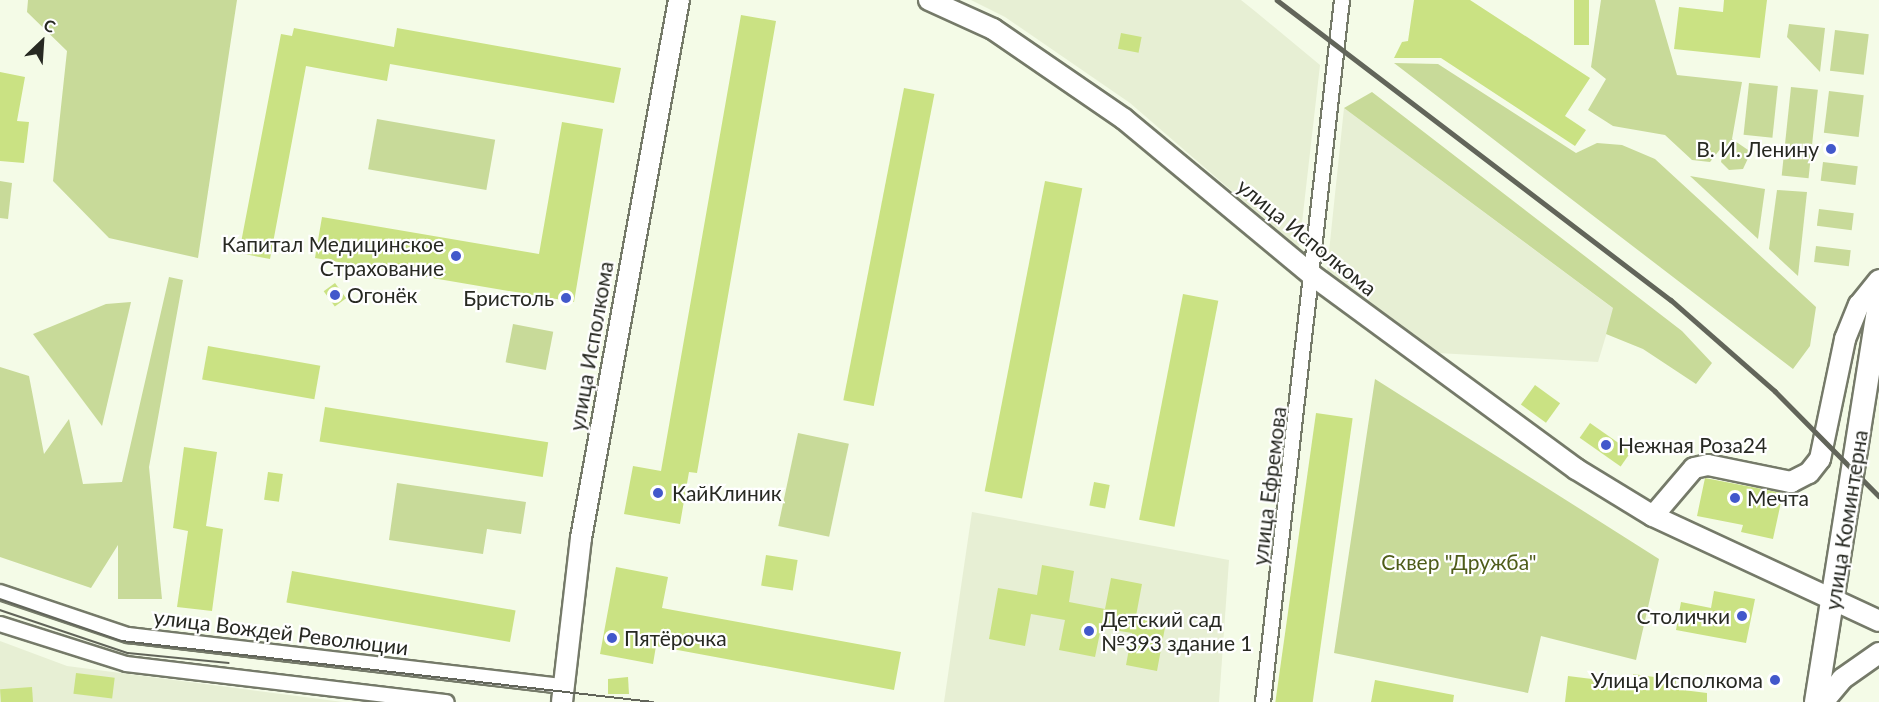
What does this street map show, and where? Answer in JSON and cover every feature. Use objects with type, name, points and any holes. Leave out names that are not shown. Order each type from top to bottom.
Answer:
[{"type":"main road","name":"улица Коминтерна","points":[[1816,702],[1874,370],[1879,302]]},
{"type":"street","name":"улица Исполкома","points":[[563,694],[581,538],[679,0]]},
{"type":"street","name":"улица Исполкома","points":[[929,0],[993,29],[1124,119],[1312,275],[1576,469],[1653,516],[1834,596],[1879,621]]},
{"type":"street","name":"улица Ефремова","points":[[1263,702],[1342,0]]},
{"type":"street","points":[[1653,516],[1694,468],[1708,465],[1791,482],[1809,474],[1820,459],[1845,339],[1858,304],[1879,280]]},
{"type":"street","name":"улица Вождей Революции","points":[[0,592],[128,635],[563,694]]},
{"type":"street","points":[[0,624],[126,664],[447,702]]},
{"type":"street","points":[[1823,702],[1842,679],[1879,652]]},
{"type":"shaded area","points":[[971,0],[1241,0],[1320,65],[1299,249],[1130,103],[1005,17]]},
{"type":"shaded area","points":[[1344,108],[1614,309],[1598,362],[1438,353],[1327,271]]},
{"type":"shaded area","name":"Детский сад №393 здание 1","points":[[972,512],[1229,560],[1219,702],[944,702]]},
{"type":"shaded area","points":[[0,641],[67,666],[343,702],[0,702]]},
{"type":"green space","points":[[28,0],[237,0],[198,258],[109,238],[53,181],[67,51],[27,12]]},
{"type":"green space","points":[[1601,0],[1655,0],[1677,75],[1742,82],[1732,139],[1751,152],[1743,169],[1729,170],[1721,162],[1725,143],[1710,162],[1692,160],[1665,135],[1613,126],[1588,110],[1606,79],[1591,67]]},
{"type":"green space","points":[[1789,24],[1825,28],[1820,72],[1787,37]]},
{"type":"green space","points":[[1835,30],[1869,34],[1864,75],[1830,71]]},
{"type":"green space","points":[[1394,63],[1438,64],[1576,153],[1597,143],[1622,145],[1655,159],[1816,307],[1810,346],[1793,369]]},
{"type":"green space","points":[[1749,83],[1778,86],[1772,138],[1744,135]]},
{"type":"green space","points":[[1791,87],[1818,90],[1809,178],[1782,176]]},
{"type":"green space","points":[[1829,91],[1864,95],[1859,137],[1824,133]]},
{"type":"green space","points":[[1372,92],[1682,331],[1712,363],[1696,384],[1643,349],[1606,334],[1613,308],[1344,108]]},
{"type":"green space","points":[[377,119],[495,140],[486,190],[368,169]]},
{"type":"green space","points":[[1823,162],[1858,166],[1855,185],[1821,181]]},
{"type":"green space","points":[[1690,176],[1765,189],[1758,239]]},
{"type":"green space","points":[[0,181],[12,183],[8,219],[0,218]]},
{"type":"green space","points":[[1777,190],[1807,192],[1798,276],[1769,249]]},
{"type":"green space","points":[[1819,209],[1854,213],[1852,230],[1817,226]]},
{"type":"green space","points":[[1816,246],[1851,250],[1849,266],[1814,262]]},
{"type":"green space","points":[[169,277],[183,280],[149,467],[162,599],[118,599],[118,545],[91,588],[0,557],[0,367],[29,376],[44,454],[69,419],[83,484],[122,482]]},
{"type":"green space","points":[[131,302],[102,426],[33,334],[106,304]]},
{"type":"green space","points":[[513,324],[553,332],[546,370],[506,362]]},
{"type":"green space","name":"Сквер \"Дружба\"","points":[[1375,379],[1659,559],[1636,660],[1541,636],[1528,693],[1334,653]]},
{"type":"green space","points":[[798,433],[849,444],[829,537],[778,526]]},
{"type":"green space","points":[[397,483],[526,502],[521,534],[487,529],[483,554],[389,540]]},
{"type":"building","points":[[1414,0],[1470,0],[1590,78],[1565,116],[1586,130],[1575,146],[1441,58],[1394,58],[1402,42],[1408,41]]},
{"type":"building","points":[[1574,0],[1589,0],[1589,45],[1574,45]]},
{"type":"building","points":[[1724,0],[1767,0],[1760,58],[1674,49],[1679,7],[1723,12]]},
{"type":"building","points":[[741,15],[776,21],[697,473],[689,472],[680,524],[624,514],[633,466],[661,471]]},
{"type":"building","points":[[294,28],[394,47],[397,28],[621,68],[614,103],[390,64],[387,81],[306,66],[270,259],[239,253],[281,34],[292,36]]},
{"type":"building","points":[[1121,33],[1142,37],[1139,53],[1118,49]]},
{"type":"building","points":[[0,72],[25,77],[17,121],[29,122],[24,163],[0,161]]},
{"type":"building","points":[[904,88],[934,94],[874,406],[843,400]]},
{"type":"building","points":[[562,122],[603,129],[574,302],[315,258],[322,217],[539,254]]},
{"type":"building","points":[[1045,181],[1082,188],[1022,498],[985,491]]},
{"type":"building","points":[[335,283],[346,298],[335,307],[324,291]]},
{"type":"building","points":[[1183,294],[1218,301],[1174,527],[1139,520]]},
{"type":"building","points":[[208,346],[320,366],[314,399],[202,379]]},
{"type":"building","points":[[1535,385],[1560,403],[1546,423],[1521,404]]},
{"type":"building","points":[[325,407],[548,442],[543,477],[320,442]]},
{"type":"building","points":[[1316,413],[1353,418],[1313,702],[1275,702]]},
{"type":"building","name":"Нежная Роза24","points":[[1590,423],[1631,452],[1621,466],[1580,438]]},
{"type":"building","points":[[184,447],[217,452],[206,526],[223,529],[212,611],[177,607],[188,531],[173,528]]},
{"type":"building","points":[[268,472],[283,474],[279,502],[264,500]]},
{"type":"building","points":[[1705,478],[1783,493],[1773,539],[1741,532],[1743,525],[1697,516]]},
{"type":"building","points":[[1094,482],[1110,485],[1105,509],[1089,506]]},
{"type":"building","points":[[766,555],[798,560],[793,591],[761,586]]},
{"type":"building","points":[[1042,565],[1074,571],[1069,602],[1105,609],[1111,578],[1142,584],[1136,616],[1166,622],[1157,671],[1126,665],[1132,633],[1101,628],[1095,657],[1059,650],[1065,620],[1031,614],[1025,646],[989,639],[998,588],[1037,595]]},
{"type":"building","points":[[616,567],[668,577],[662,608],[901,652],[894,690],[656,646],[653,664],[600,654]]},
{"type":"building","points":[[292,571],[516,610],[510,642],[286,603]]},
{"type":"building","points":[[1714,591],[1755,599],[1746,643],[1676,630],[1681,602],[1711,608]]},
{"type":"building","points":[[76,673],[115,678],[112,699],[73,694]]},
{"type":"building","points":[[1633,674],[1676,680],[1675,689],[1707,693],[1707,702],[1565,702],[1568,676],[1632,684]]},
{"type":"building","points":[[628,677],[629,694],[608,694],[608,679]]},
{"type":"building","points":[[1375,680],[1454,695],[1453,702],[1371,702]]},
{"type":"building","points":[[32,687],[33,702],[1,702],[0,689]]},
{"type":"tram line","points":[[0,599],[122,641],[653,702]]},
{"type":"tram line","points":[[0,610],[128,653],[229,663]]},
{"type":"railway","points":[[1277,0],[1671,300],[1775,391],[1879,496]]},
{"type":"place","name":"В. И. Ленину","points":[[1831,149]]},
{"type":"place","name":"Капитал Медицинское Страхование","points":[[456,256]]},
{"type":"place","name":"Огонёк","points":[[335,295]]},
{"type":"place","name":"Бристоль","points":[[566,298]]},
{"type":"place","name":"Нежная Роза24","points":[[1606,445]]},
{"type":"place","name":"КайКлиник","points":[[658,493]]},
{"type":"place","name":"Мечта","points":[[1735,498]]},
{"type":"place","name":"Столички","points":[[1742,616]]},
{"type":"place","name":"Детский сад №393 здание 1","points":[[1089,631]]},
{"type":"place","name":"Пятёрочка","points":[[612,638]]},
{"type":"place","name":"Улица Исполкома","points":[[1775,680]]}]
